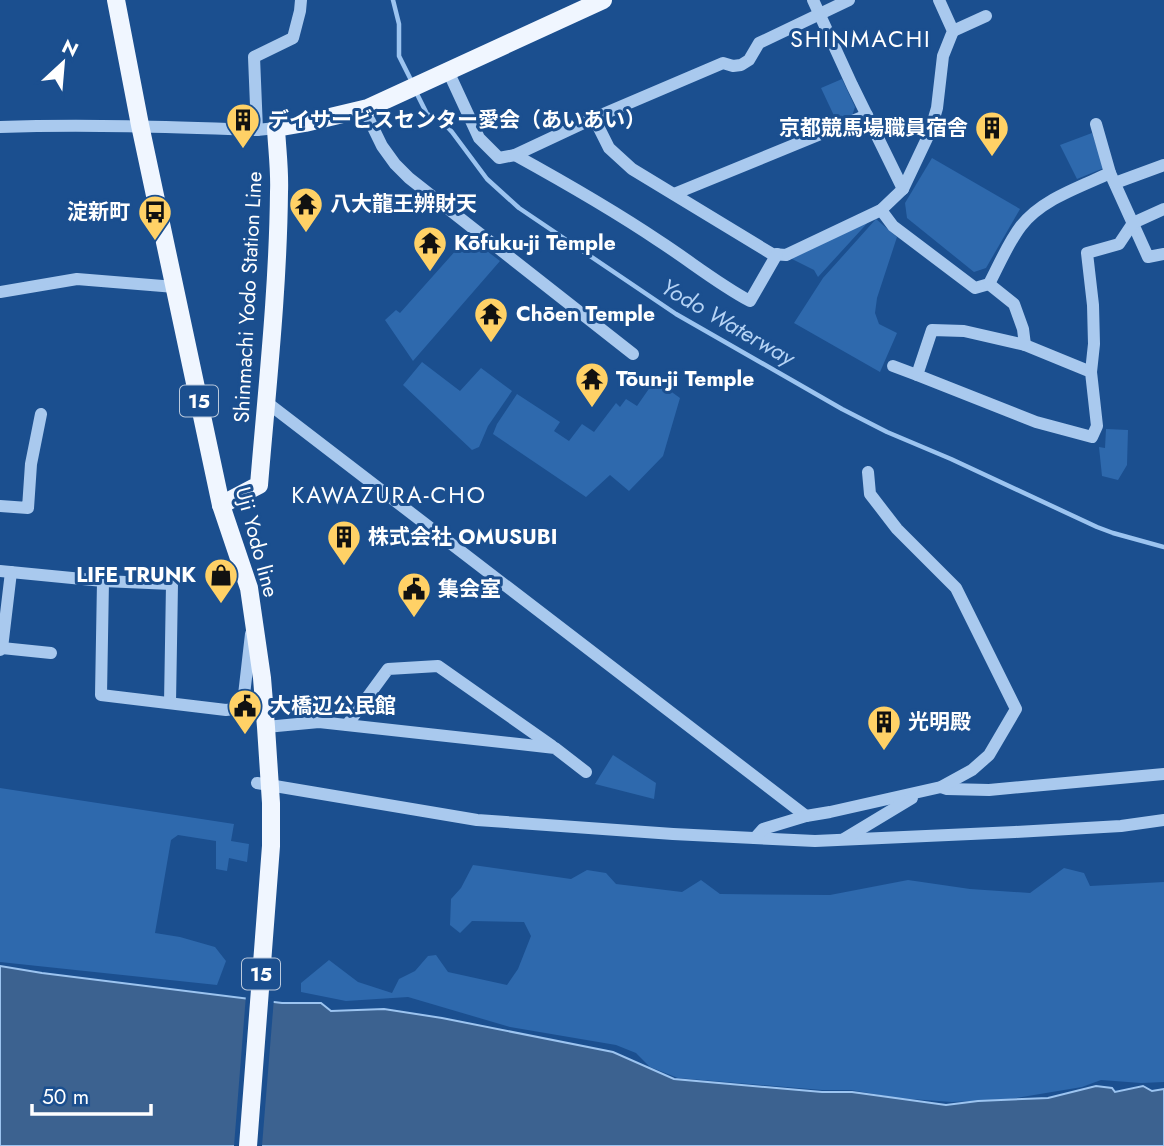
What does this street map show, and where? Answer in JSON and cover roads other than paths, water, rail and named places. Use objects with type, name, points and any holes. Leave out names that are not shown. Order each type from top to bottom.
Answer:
[{"type":"main road","points":[[276,128],[364,109],[603,0]]},
{"type":"main road","name":"Uji Yodo line","points":[[121,2],[139,125],[221,505],[249,588],[262,678],[271,846],[248,1146]]},
{"type":"main road","name":"Shinmachi Yodo Station Line","points":[[221,505],[259,485],[275,290],[279,191],[276,128]]},
{"type":"street","points":[[257,130],[254,57],[293,38],[301,0]]},
{"type":"street","points":[[813,0],[903,189]]},
{"type":"street","points":[[444,73],[479,138],[499,158],[515,155],[723,63],[741,65],[749,60],[759,43],[849,0]]},
{"type":"street","points":[[939,0],[953,31]]},
{"type":"street","points":[[594,118],[609,148],[632,169],[772,254],[786,255],[881,209],[903,189],[930,132],[937,108],[943,56],[953,31],[986,16]]},
{"type":"street","points":[[364,109],[382,146],[409,178],[633,354]]},
{"type":"street","points":[[674,194],[867,116]]},
{"type":"street","points":[[1096,124],[1113,178],[1148,257],[1164,254]]},
{"type":"street","points":[[0,127],[139,125],[257,130],[276,128]]},
{"type":"street","points":[[515,155],[590,197],[660,241],[727,289],[750,300],[778,254]]},
{"type":"street","points":[[881,209],[893,226],[975,288],[989,284],[1020,227],[1033,213],[1053,200],[1113,178],[1164,164]]},
{"type":"street","points":[[893,366],[1036,422],[1092,437],[1097,426],[1091,372],[1094,344],[1087,253],[1119,244],[1133,223],[1164,209]]},
{"type":"street","points":[[0,292],[77,279],[175,288]]},
{"type":"street","points":[[989,284],[1014,304],[1023,329],[1025,345]]},
{"type":"street","points":[[917,375],[932,330],[964,331],[1025,345],[1091,372]]},
{"type":"street","points":[[265,401],[806,816]]},
{"type":"street","points":[[0,506],[29,508],[31,464],[41,414]]},
{"type":"street","points":[[755,838],[763,829],[806,816],[941,787],[972,770],[989,755],[1016,709],[957,587],[897,529],[870,494],[868,472]]},
{"type":"street","points":[[51,653],[1,649],[6,571],[103,581],[172,584],[170,703]]},
{"type":"street","points":[[103,581],[102,695],[234,709],[244,695],[253,617]]},
{"type":"street","points":[[347,725],[388,669],[438,666],[586,772]]},
{"type":"street","points":[[266,727],[319,722],[555,748]]},
{"type":"street","points":[[941,787],[989,790],[1164,774]]},
{"type":"street","points":[[266,790],[477,820],[815,841],[954,836],[1164,820]]},
{"type":"street","points":[[843,839],[924,791]]},
{"type":"waterway","name":"Yodo Waterway","points":[[393,0],[399,24],[399,56],[412,82]]},
{"type":"waterway","name":"Yodo Waterway","points":[[415,90],[427,114],[441,120],[487,179],[519,208],[676,314],[887,432],[1097,527],[1164,547]]},
{"type":"place","name":"デイサービスセンター愛会（あいあい）","points":[[243,150]]},
{"type":"place","name":"京都競馬場職員宿舎","points":[[992,158]]},
{"type":"place","name":"八大龍王辨財天","points":[[306,234]]},
{"type":"place","name":"淀新町","points":[[155,242]]},
{"type":"place","name":"Kōfuku-ji Temple","points":[[430,273]]},
{"type":"place","name":"Chōen Temple","points":[[491,344]]},
{"type":"place","name":"Tōun-ji Temple","points":[[592,409]]},
{"type":"place","name":"株式会社 OMUSUBI","points":[[344,567]]},
{"type":"place","name":"LIFE TRUNK","points":[[221,605]]},
{"type":"place","name":"集会室","points":[[414,619]]},
{"type":"place","name":"大橋辺公民館","points":[[245,736]]},
{"type":"place","name":"光明殿","points":[[884,752]]},
{"type":"district","name":"SHINMACHI","points":[[861,39]]},
{"type":"district","name":"KAWAZURA-CHO","points":[[389,495]]}]
